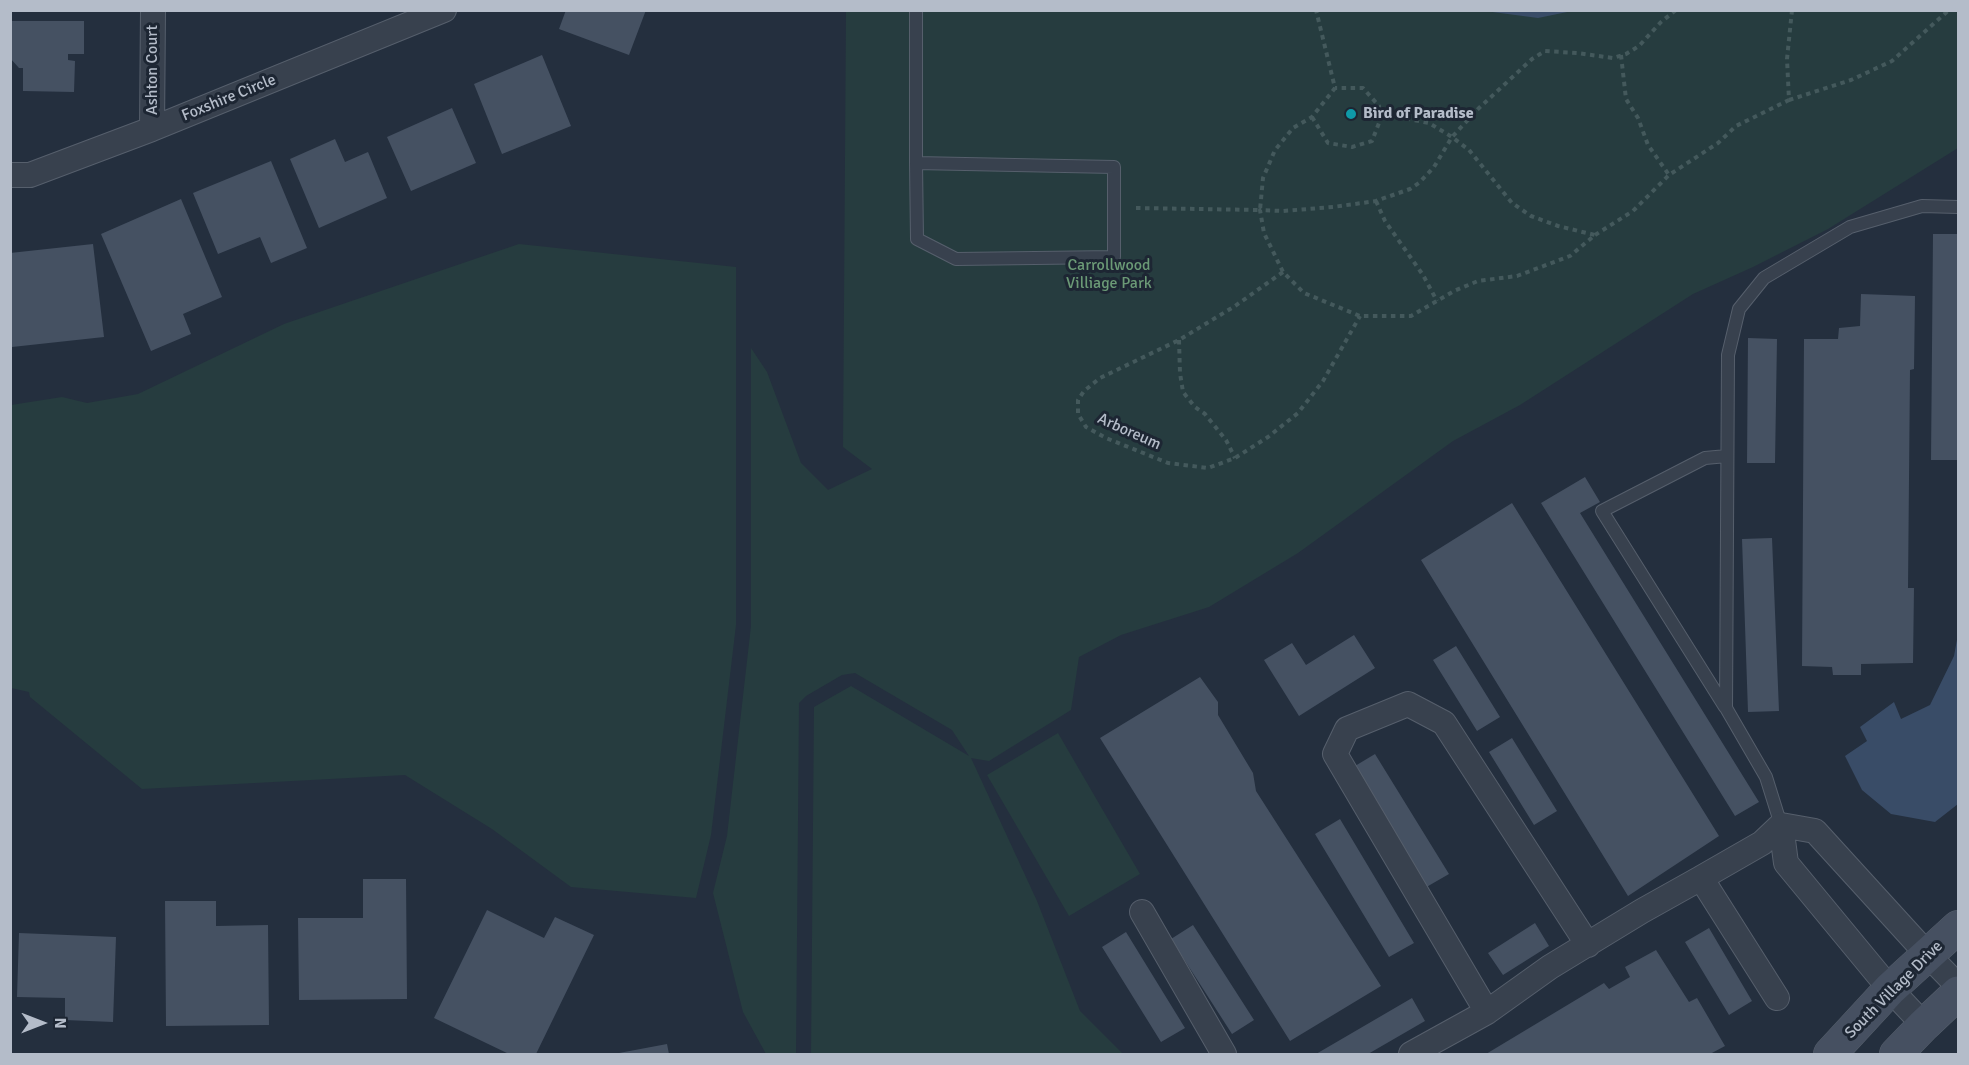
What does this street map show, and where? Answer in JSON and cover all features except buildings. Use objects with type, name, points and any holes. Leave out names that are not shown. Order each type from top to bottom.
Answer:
[{"type":"street","name":"Ashton Court","points":[[152,129],[153,10]]},
{"type":"street","name":"Foxshire Circle","points":[[10,175],[30,175],[152,129],[444,10]]},
{"type":"street","points":[[1486,1012],[1335,754],[1347,729],[1408,704],[1444,723],[1588,945]]},
{"type":"street","points":[[1412,1054],[1486,1012],[1550,967],[1642,911],[1762,843],[1781,825]]},
{"type":"street","points":[[1781,825],[1815,831],[1959,986]]},
{"type":"street","points":[[1781,825],[1786,862],[1890,989],[1924,1025]]},
{"type":"street","points":[[1701,878],[1777,998]]},
{"type":"street","points":[[1142,912],[1224,1054]]},
{"type":"street","name":"South Village Drive","points":[[1830,1054],[1890,989],[1959,927]]},
{"type":"street","points":[[1896,1054],[1959,993]]},
{"type":"lane","points":[[916,10],[916,163],[917,239],[956,260],[1114,257],[1114,167],[916,163]]},
{"type":"lane","points":[[1726,708],[1728,355],[1739,309],[1764,278],[1850,227],[1922,206],[1959,207]]},
{"type":"lane","points":[[1727,456],[1705,458],[1602,511],[1726,708],[1766,777],[1781,825]]},
{"type":"path","points":[[1316,10],[1335,88]]},
{"type":"path","points":[[1114,208],[1302,210],[1376,201],[1397,194],[1419,183],[1434,167],[1452,137],[1493,94],[1532,59],[1545,51],[1613,58],[1639,46],[1661,22],[1676,10]]},
{"type":"path","points":[[1789,100],[1787,58],[1792,10]]},
{"type":"path","points":[[1335,88],[1312,117],[1293,128],[1275,150],[1263,178],[1260,210],[1264,233],[1283,272],[1304,293],[1360,316],[1411,316],[1478,281],[1517,276],[1569,256],[1595,235],[1633,211],[1670,175],[1718,143],[1736,126],[1789,100],[1851,80],[1892,61],[1949,10]]},
{"type":"path","points":[[1621,55],[1626,99],[1638,118],[1648,145],[1670,175]]},
{"type":"path","points":[[1312,117],[1328,143],[1352,147],[1372,141],[1379,123],[1379,106],[1362,88],[1335,88]]},
{"type":"path","points":[[1379,116],[1429,123],[1469,150],[1512,203],[1531,216],[1558,226],[1595,235]]},
{"type":"path","points":[[1376,201],[1384,221],[1424,275],[1437,301]]},
{"type":"path","name":"Arboreum","points":[[1283,272],[1235,306],[1179,340],[1100,378],[1084,391],[1078,400],[1078,414],[1086,427],[1106,438],[1168,463],[1208,468],[1235,459],[1298,413],[1323,381],[1360,316]]},
{"type":"path","points":[[1179,340],[1183,392],[1226,440],[1235,459]]},
{"type":"green space","name":"Carrollwood Villiage Park","points":[[846,11],[1958,11],[1958,148],[1828,229],[1693,294],[1520,405],[1453,441],[1298,553],[1209,607],[1121,635],[1079,657],[1071,710],[989,761],[971,758],[1037,901],[1080,1011],[1123,1054],[811,1054],[814,707],[851,686],[969,756],[952,730],[855,673],[842,675],[806,696],[799,703],[796,1054],[766,1054],[743,1012],[713,893],[727,836],[751,626],[751,348],[767,372],[801,463],[828,490],[872,469],[843,447]]},
{"type":"green space","points":[[519,244],[736,267],[736,625],[711,835],[696,898],[571,887],[492,829],[405,775],[142,789],[30,697],[29,692],[11,688],[11,405],[62,397],[87,403],[138,394],[284,324]]},
{"type":"green space","points":[[1058,733],[1140,874],[1069,916],[987,775]]},
{"type":"water","points":[[1485,11],[1572,11],[1538,18]]},
{"type":"water","points":[[1958,634],[1958,804],[1935,822],[1891,814],[1862,790],[1845,756],[1867,741],[1860,727],[1894,702],[1901,719],[1930,705],[1954,656]]},
{"type":"place","name":"Bird of Paradise","points":[[1351,114]]}]
